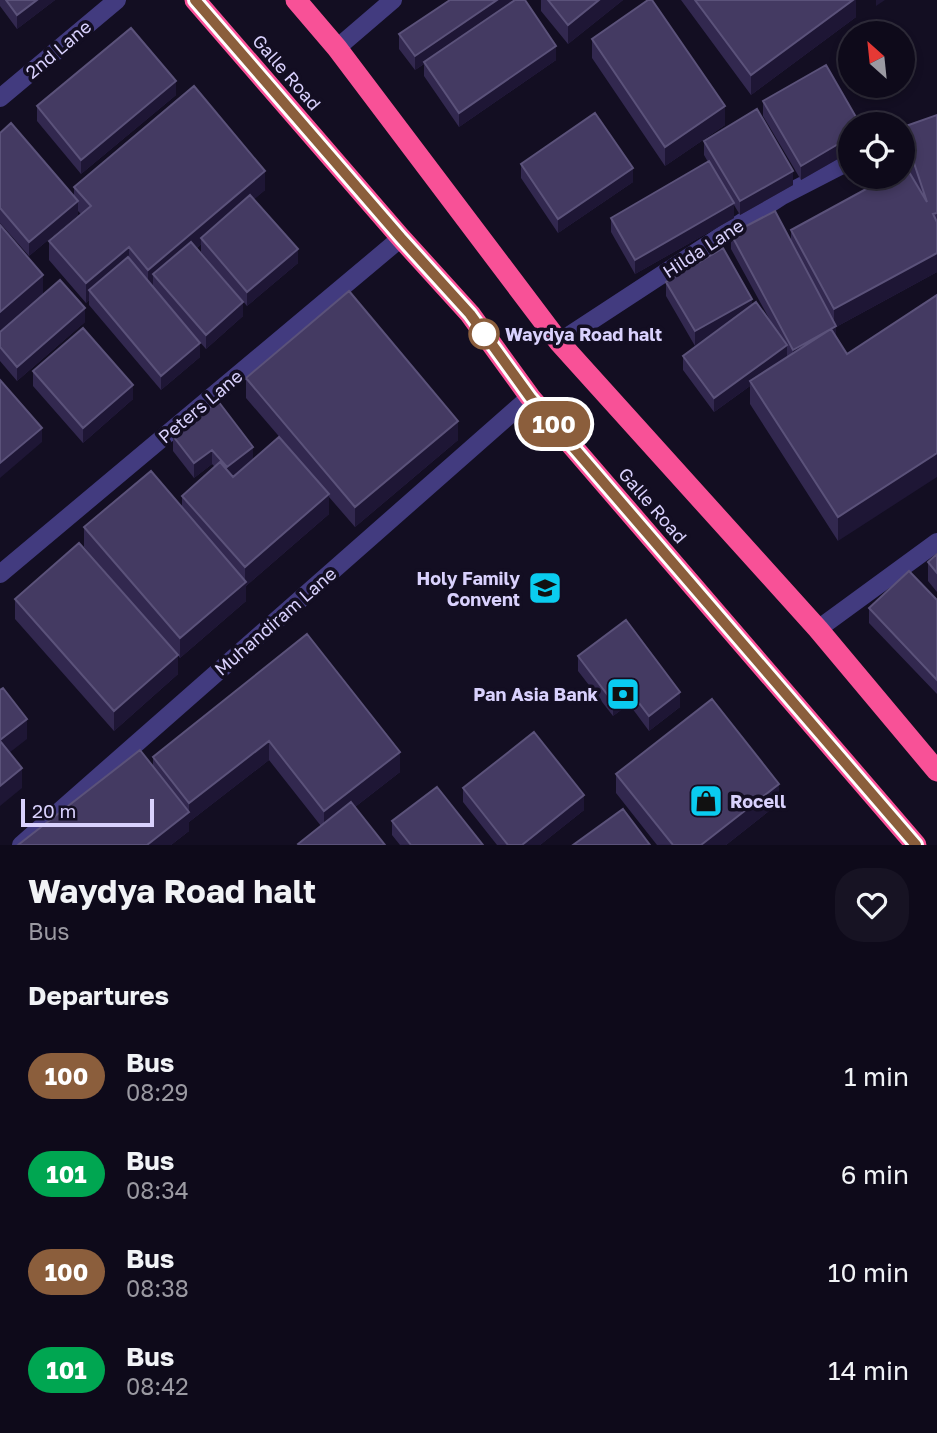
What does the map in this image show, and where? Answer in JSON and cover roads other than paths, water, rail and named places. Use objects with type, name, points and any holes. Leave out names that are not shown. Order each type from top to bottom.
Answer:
[{"type":"highway","name":"Galle Road","points":[[195,0],[470,314],[530,397],[916,845]]},
{"type":"highway","points":[[296,0],[337,48],[559,342],[818,629],[937,771]]},
{"type":"street","name":"2nd Lane","points":[[0,99],[117,0]]},
{"type":"street","points":[[337,48],[393,0]]},
{"type":"street","name":"Hilda Lane","points":[[559,342],[782,196],[838,167]]},
{"type":"street","name":"Peters Lane","points":[[0,574],[401,238]]},
{"type":"street","name":"Muhandiram Lane","points":[[21,845],[530,397]]},
{"type":"street","points":[[818,629],[937,542]]},
{"type":"place","name":"Waydya Road halt","points":[[484,334]]},
{"type":"place","name":"Holy Family Convent","points":[[545,588]]},
{"type":"place","name":"Pan Asia Bank","points":[[623,694]]},
{"type":"place","name":"Rocell","points":[[706,801]]}]
